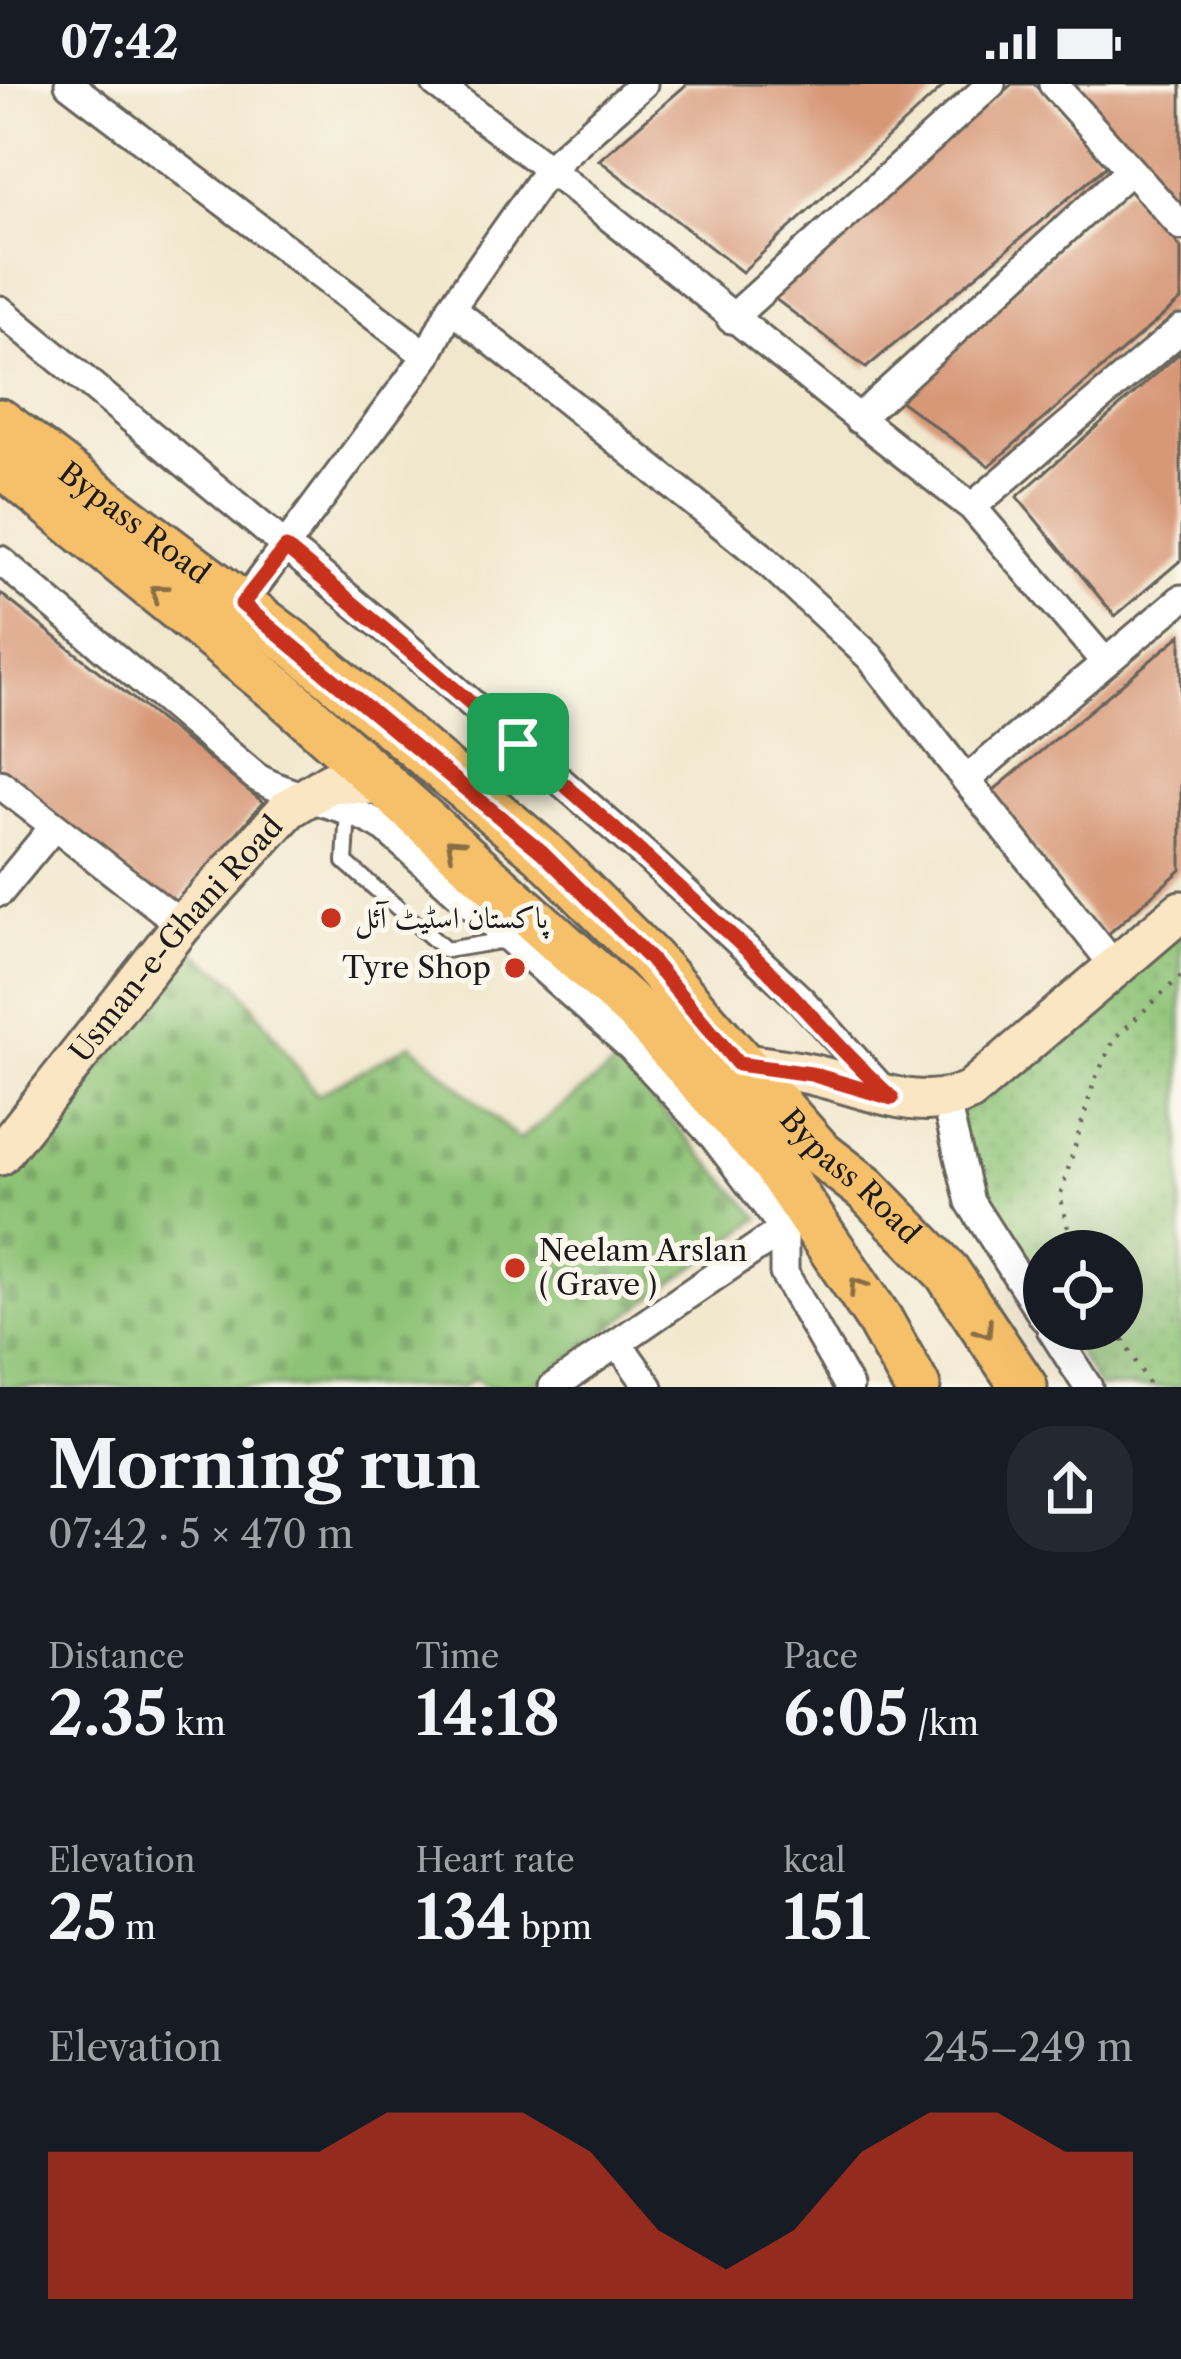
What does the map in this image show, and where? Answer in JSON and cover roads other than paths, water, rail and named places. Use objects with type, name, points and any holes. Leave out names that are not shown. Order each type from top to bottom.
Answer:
[{"type":"main road","name":"Bypass Road","points":[[0,422],[242,604],[542,852],[650,959],[821,1154],[866,1189],[947,1272],[1024,1387]]},
{"type":"main road","points":[[0,463],[529,934],[639,1013],[773,1162],[802,1221],[916,1387]]},
{"type":"main road","name":"Usman-e-Ghani Road","points":[[0,1155],[182,925],[301,797],[332,782],[364,791]]},
{"type":"main road","points":[[738,1064],[811,1074],[892,1098],[946,1103],[970,1091],[1181,911]]},
{"type":"main road","points":[[802,1221],[866,1189]]},
{"type":"street","points":[[69,84],[427,356]]},
{"type":"street","points":[[436,84],[550,166],[731,319],[973,507],[1105,662]]},
{"type":"street","points":[[242,604],[427,356],[451,308],[550,166],[643,84]]},
{"type":"street","points":[[731,319],[991,84]]},
{"type":"street","points":[[1053,84],[1181,226]]},
{"type":"street","points":[[858,419],[1129,170]]},
{"type":"street","points":[[451,308],[638,453],[778,571],[870,657],[1116,968]]},
{"type":"street","points":[[0,310],[644,854],[801,1000],[859,1068],[892,1098]]},
{"type":"street","points":[[973,507],[1181,329]]},
{"type":"street","points":[[0,560],[244,768],[301,797]]},
{"type":"street","points":[[966,780],[1181,598]]},
{"type":"street","points":[[0,784],[52,829],[182,925]]},
{"type":"street","points":[[0,892],[52,829]]},
{"type":"street","points":[[946,1103],[970,1202],[1023,1285]]},
{"type":"street","points":[[553,1387],[802,1221]]},
{"type":"street","points":[[802,1221],[784,1273],[849,1387]]},
{"type":"street","points":[[618,1343],[649,1387]]},
{"type":"street","points":[[1064,1350],[1088,1387]]},
{"type":"lane","points":[[364,791],[345,862],[446,950],[529,934]]},
{"type":"place","name":"پاکستان اسٹیٹ آئل","points":[[331,918]]},
{"type":"place","name":"Tyre Shop","points":[[515,968]]},
{"type":"place","name":"Neelam Arslan ( Grave )","points":[[515,1268]]}]
